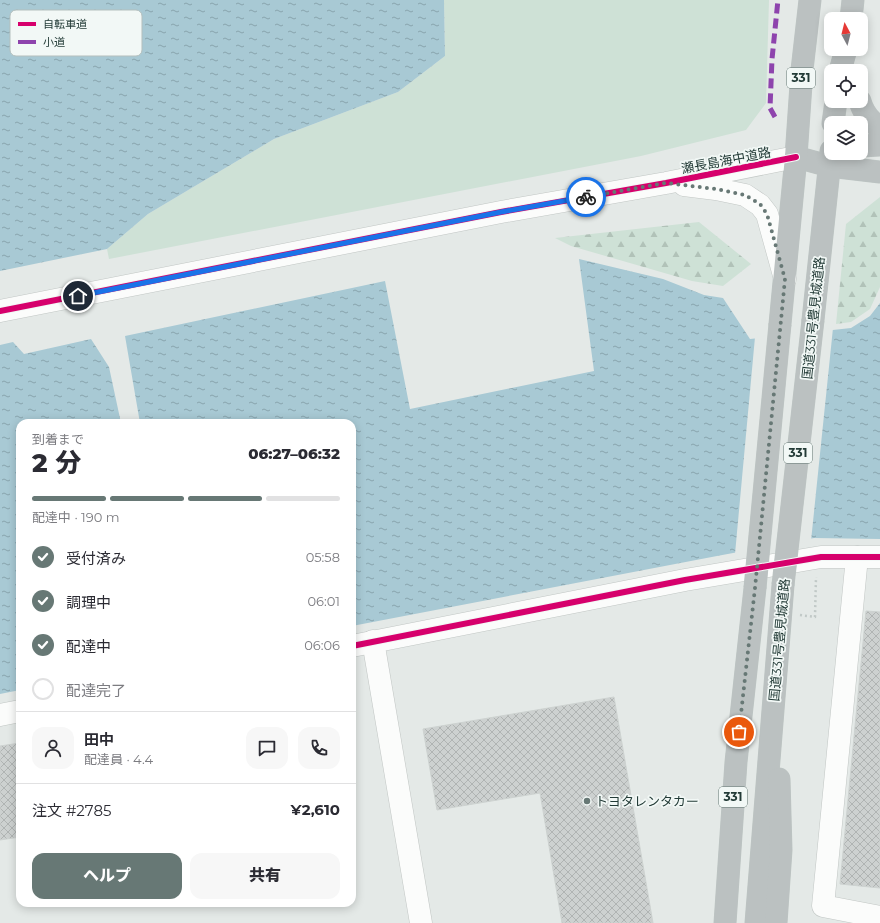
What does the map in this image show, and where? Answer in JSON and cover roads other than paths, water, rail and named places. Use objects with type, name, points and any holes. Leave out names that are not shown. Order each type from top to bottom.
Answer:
[{"type":"highway","name":"331","points":[[725,923],[736,762],[755,588],[785,279],[802,70],[810,0]]},
{"type":"highway","points":[[852,12],[853,0]]},
{"type":"highway","points":[[862,108],[872,123],[880,128]]},
{"type":"highway","points":[[868,146],[880,145]]},
{"type":"highway","points":[[796,157],[824,156]]},
{"type":"highway","name":"国道331号豊見城道路","points":[[756,923],[783,585],[830,160]]},
{"type":"highway","points":[[842,160],[880,172]]},
{"type":"highway","points":[[775,683],[781,850],[776,923]]},
{"type":"street","name":"瀬長島海中道路","points":[[0,312],[501,212],[666,183],[796,157]]},
{"type":"street","points":[[666,183],[716,189],[740,194],[752,198],[760,204],[767,214],[785,279]]},
{"type":"street","points":[[356,645],[685,580],[817,558],[880,557]]},
{"type":"street","points":[[857,558],[823,906],[880,917]]},
{"type":"street","points":[[373,642],[421,923]]},
{"type":"street","points":[[0,715],[16,712]]},
{"type":"water","points":[[0,0],[444,0],[445,56],[398,92],[274,139],[148,214],[107,249],[0,271]]},
{"type":"water","points":[[579,259],[663,279],[704,295],[723,298],[750,339],[851,328],[870,316],[880,303],[880,539],[814,538],[356,625],[356,419],[139,419],[125,336],[385,281],[410,409],[594,371]]},
{"type":"water","points":[[91,339],[109,367],[120,419],[16,419],[16,691],[0,694],[0,345],[13,342],[24,354]]},
{"type":"place","name":"トヨタレンタカー","points":[[587,801]]}]
